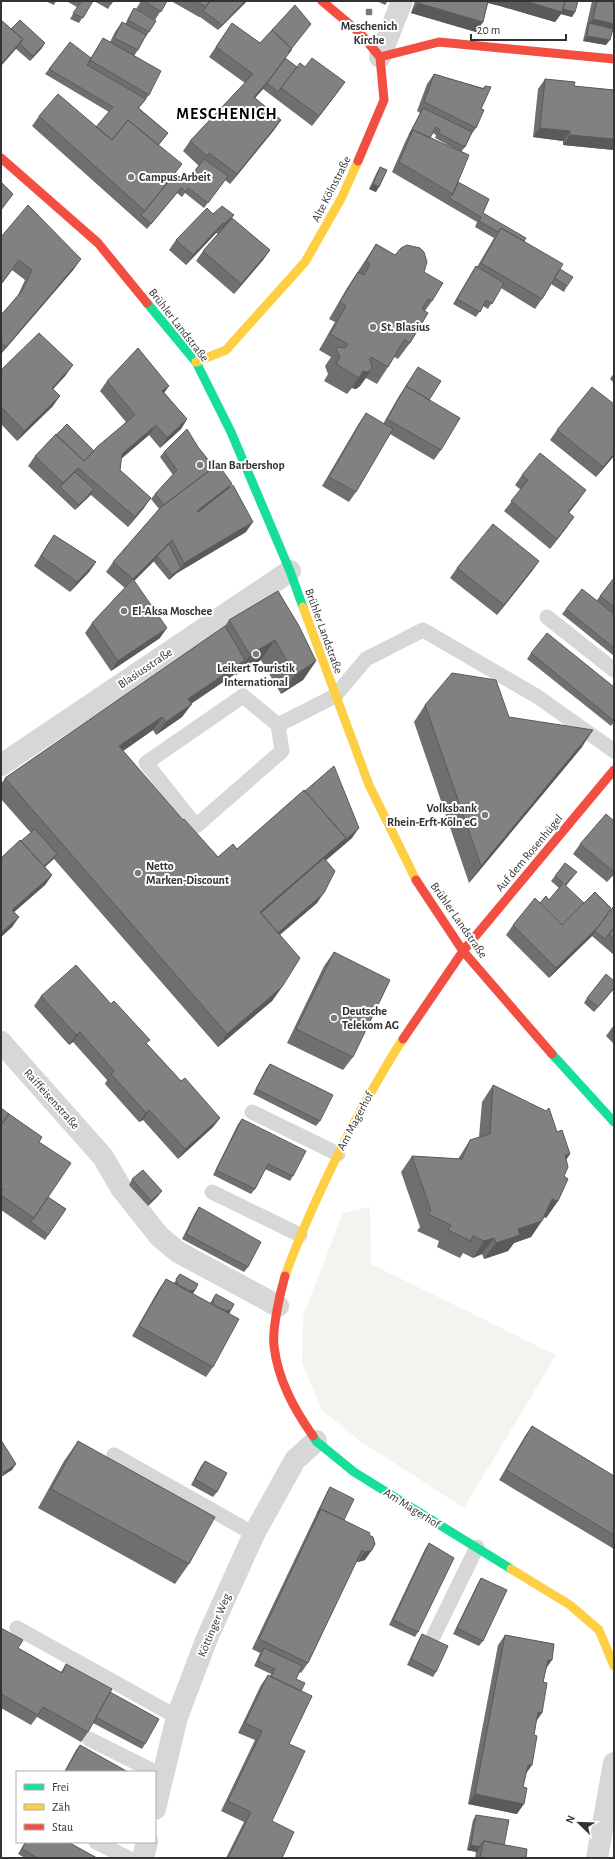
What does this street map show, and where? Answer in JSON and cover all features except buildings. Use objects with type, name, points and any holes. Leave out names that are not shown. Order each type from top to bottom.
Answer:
[{"type":"street","points":[[322,1],[360,33],[380,57]]},
{"type":"street","points":[[380,57],[402,1]]},
{"type":"street","points":[[380,57],[439,42],[614,59]]},
{"type":"street","name":"Alte Kölnstraße","points":[[196,362],[226,350],[305,262],[342,197],[384,100],[380,57]]},
{"type":"street","name":"Brühler Landstraße","points":[[1,158],[98,244],[196,362],[231,432],[290,571],[369,785],[414,876],[463,951],[536,1038],[614,1122]]},
{"type":"street","name":"Blasiusstraße","points":[[1,765],[290,571]]},
{"type":"street","name":"Auf dem Rosenhügel","points":[[463,951],[614,770]]},
{"type":"street","name":"Am Magerhof","points":[[463,951],[384,1067],[338,1154],[300,1235],[285,1277],[278,1306],[274,1345],[283,1382],[296,1412],[316,1440],[354,1472],[570,1605],[599,1630],[614,1666]]},
{"type":"street","name":"Raiffeisenstraße","points":[[1,1042],[103,1157],[121,1188],[159,1236],[178,1252],[278,1306]]},
{"type":"street","name":"Köttinger Weg","points":[[156,1796],[158,1773],[177,1717],[207,1638],[254,1534],[295,1460],[316,1440]]},
{"type":"street","points":[[597,1858],[614,1763]]},
{"type":"street","points":[[143,1858],[147,1843]]},
{"type":"lane","points":[[547,617],[614,670]]},
{"type":"lane","points":[[278,725],[335,696],[366,659],[422,630],[538,697],[614,751]]},
{"type":"lane","points":[[243,696],[278,725],[282,751],[196,826],[146,763],[243,696]]},
{"type":"lane","points":[[252,1112],[338,1154]]},
{"type":"lane","points":[[212,1192],[300,1235]]},
{"type":"lane","points":[[114,1455],[254,1534]]},
{"type":"lane","points":[[434,1634],[477,1547]]},
{"type":"lane","points":[[17,1628],[177,1717]]},
{"type":"lane","points":[[89,1739],[154,1771]]},
{"type":"lane","points":[[98,1843],[128,1858]]},
{"type":"shaded area","points":[[370,1207],[371,1264],[556,1355],[464,1508],[360,1441],[321,1409],[302,1363],[303,1316],[343,1213]]},
{"type":"traffic: fast","points":[[147,303],[196,362],[231,432],[290,571],[303,607]]},
{"type":"traffic: fast","points":[[552,1054],[614,1122]]},
{"type":"traffic: fast","points":[[313,1436],[316,1441],[354,1472],[511,1569]]},
{"type":"traffic: slow","points":[[196,362],[226,350],[305,262],[342,197],[358,161]]},
{"type":"traffic: slow","points":[[303,607],[369,785],[416,880]]},
{"type":"traffic: slow","points":[[285,1276],[308,1217],[335,1161],[354,1123],[403,1039]]},
{"type":"traffic: slow","points":[[511,1569],[570,1605],[599,1630],[614,1666]]},
{"type":"traffic: jam","points":[[322,1],[360,33],[380,57],[384,100],[358,161]]},
{"type":"traffic: jam","points":[[380,57],[439,42],[614,59]]},
{"type":"traffic: jam","points":[[1,158],[98,243],[147,303]]},
{"type":"traffic: jam","points":[[403,1039],[463,951],[614,770]]},
{"type":"traffic: jam","points":[[416,880],[463,951],[552,1054]]},
{"type":"traffic: jam","points":[[285,1276],[274,1330],[276,1359],[283,1382],[293,1405],[313,1436]]},
{"type":"place","name":"Meschenich Kirche","points":[[369,12]]},
{"type":"place","name":"Campus:Arbeit","points":[[131,177]]},
{"type":"place","name":"St. Blasius","points":[[373,327]]},
{"type":"place","name":"Ilan Barbershop","points":[[200,465]]},
{"type":"place","name":"El-Aksa Moschee","points":[[124,611]]},
{"type":"place","name":"Leikert Touristik International","points":[[256,654]]},
{"type":"place","name":"Volksbank Rhein-Erft-Köln eG","points":[[485,815]]},
{"type":"place","name":"Netto Marken-Discount","points":[[138,873]]},
{"type":"place","name":"Deutsche Telekom AG","points":[[334,1018]]},
{"type":"district","name":"MESCHENICH","points":[[227,114]]}]
